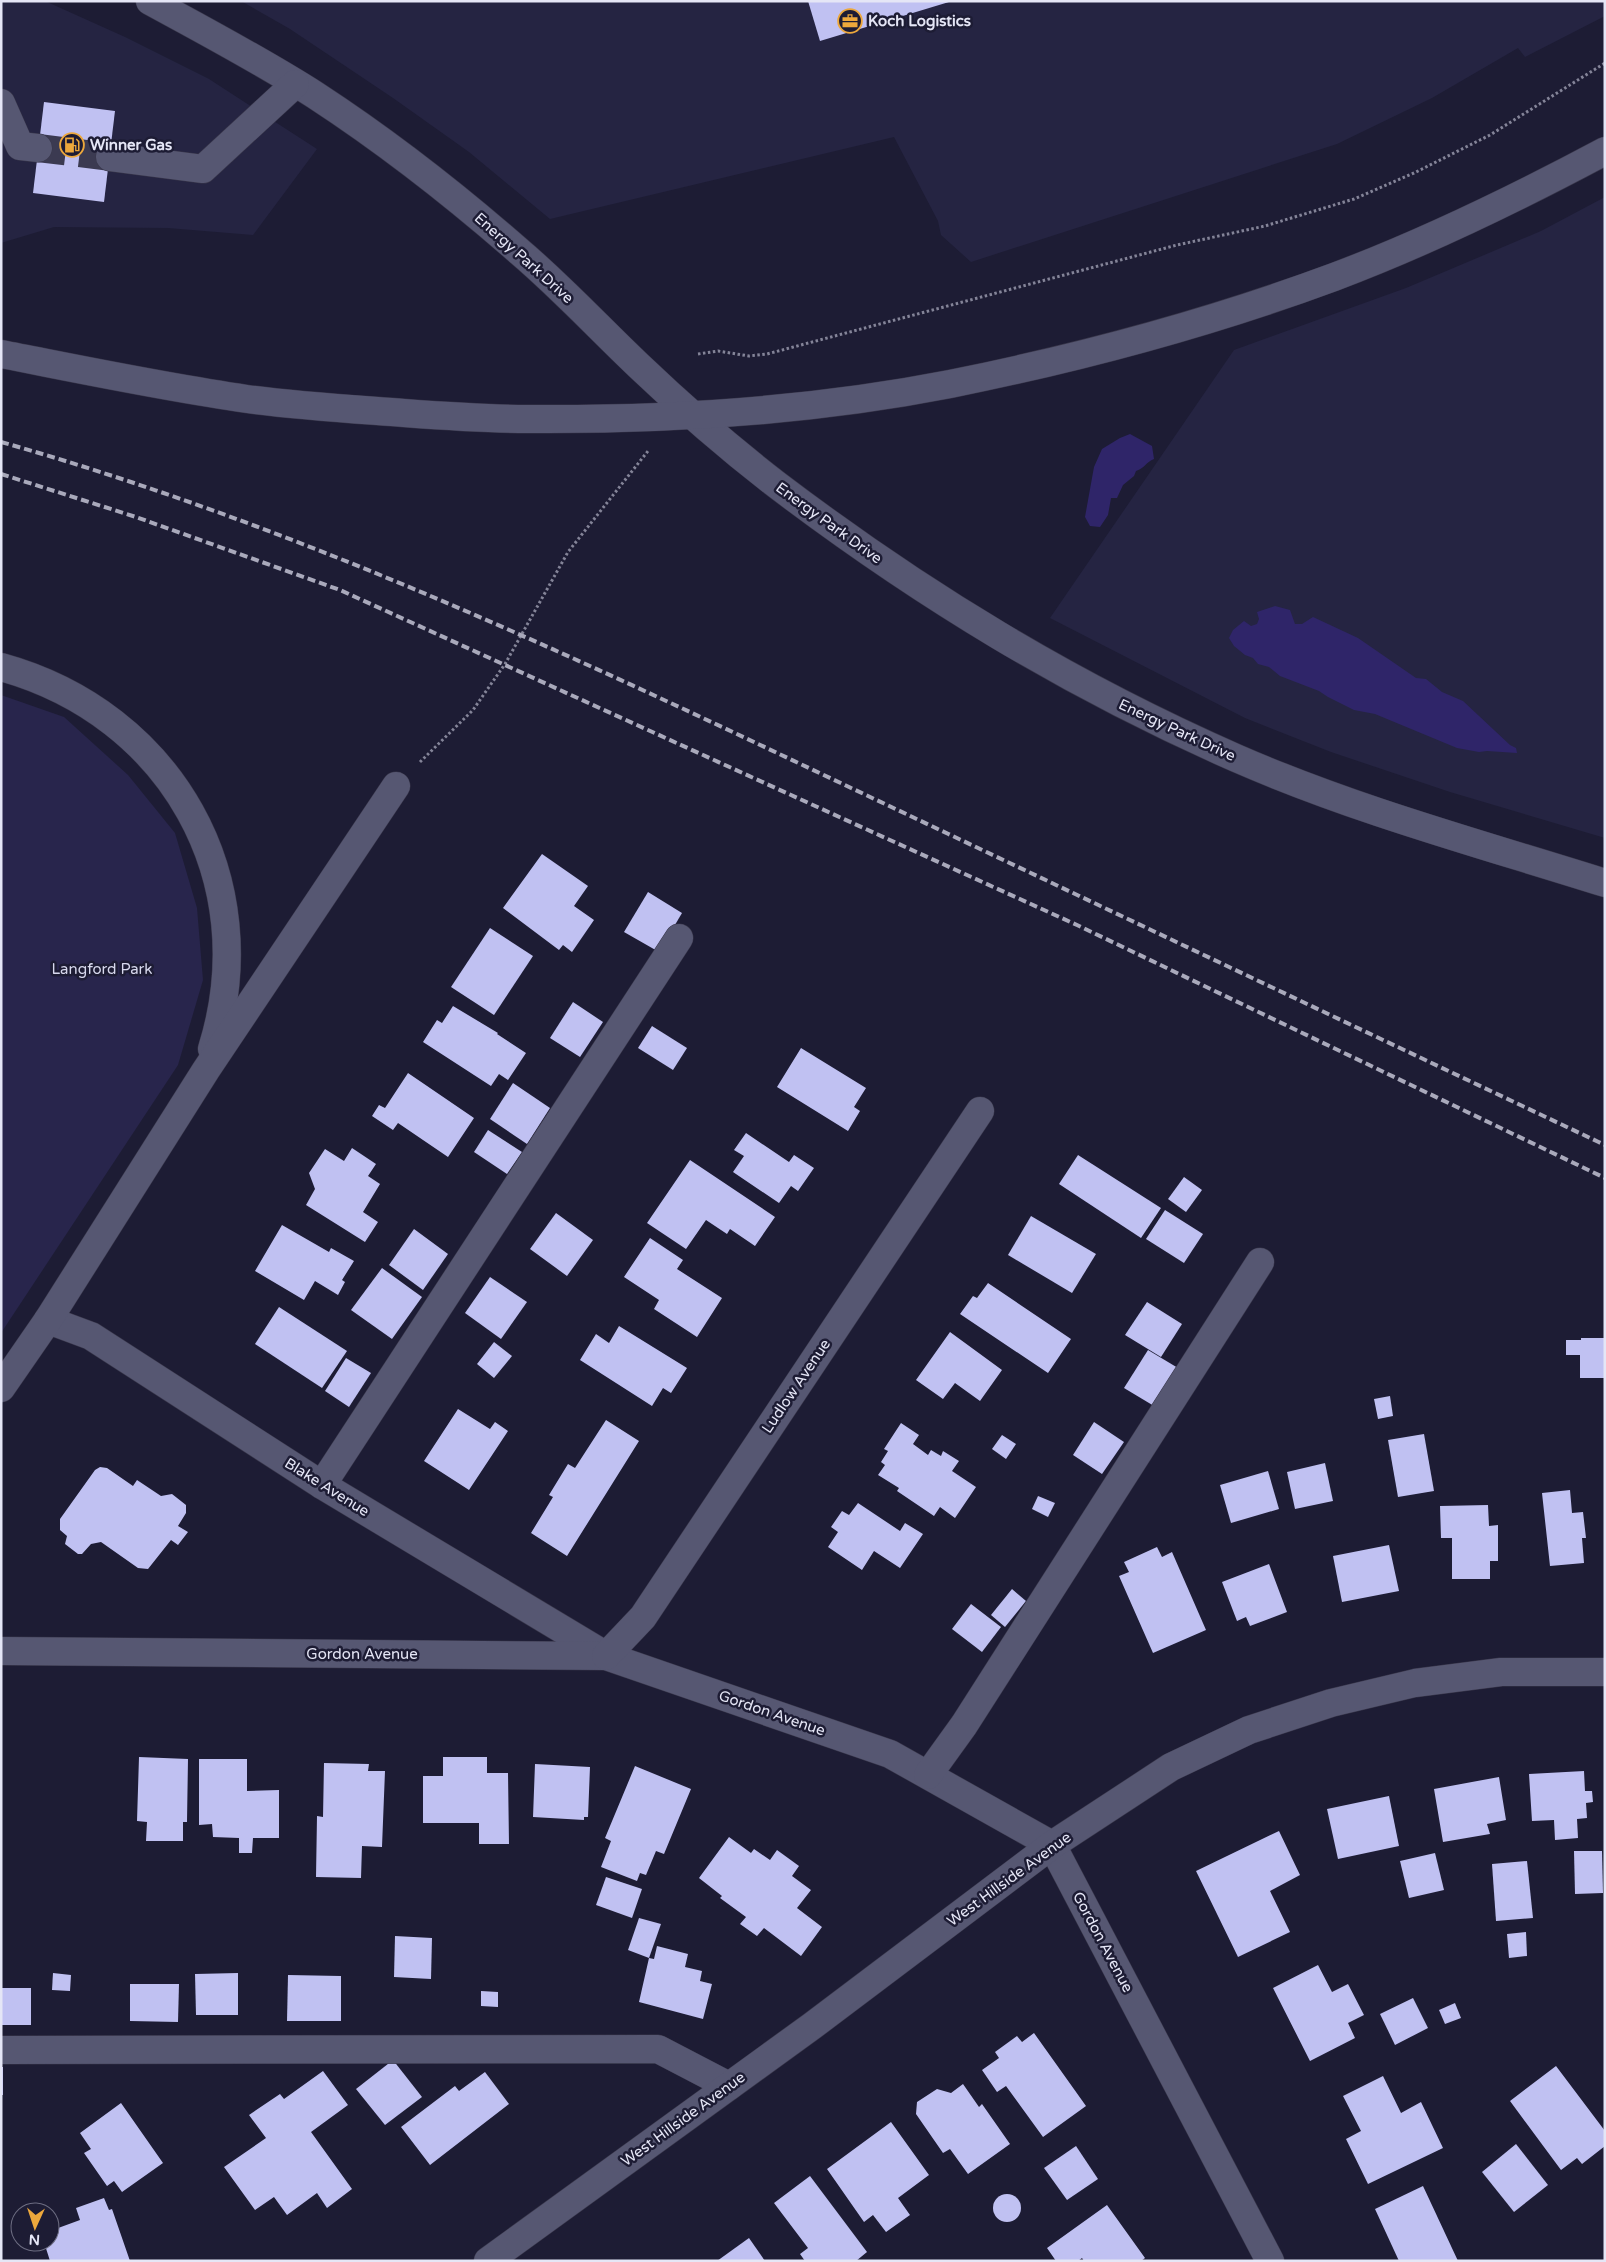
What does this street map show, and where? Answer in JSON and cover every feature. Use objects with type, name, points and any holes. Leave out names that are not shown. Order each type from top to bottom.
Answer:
[{"type":"street","name":"Energy Park Drive","points":[[150,1],[313,94],[388,147],[458,200],[525,256],[642,369],[774,483],[894,570],[979,625],[1114,701],[1239,759],[1352,803],[1605,883]]},
{"type":"street","points":[[110,157],[203,169],[295,84]]},
{"type":"street","points":[[1,103],[20,146],[38,148]]},
{"type":"street","points":[[1,354],[201,392],[249,399],[350,409],[527,419],[694,415],[850,400],[947,384],[1129,341],[1228,312],[1342,273],[1421,241],[1605,151]]},
{"type":"street","points":[[1,667],[26,674],[60,688],[94,707],[149,754],[170,779],[191,810],[211,860],[226,918],[228,957],[224,997],[217,1035],[206,1070]]},
{"type":"street","points":[[1,1388],[48,1320],[206,1070],[396,786]]},
{"type":"street","points":[[322,1485],[679,938]]},
{"type":"street","name":"Ludlow Avenue","points":[[606,1656],[643,1617],[980,1112]]},
{"type":"street","points":[[928,1775],[964,1725],[1260,1262]]},
{"type":"street","name":"Blake Avenue","points":[[48,1320],[91,1336],[322,1485],[606,1656]]},
{"type":"street","name":"Gordon Avenue","points":[[1,1651],[606,1656],[890,1754],[1052,1846],[1270,2261]]},
{"type":"street","name":"West Hillside Avenue","points":[[488,2261],[729,2086],[1052,1846],[1171,1767],[1250,1730],[1331,1702],[1415,1683],[1501,1672],[1605,1672]]},
{"type":"street","points":[[1,2050],[658,2049],[729,2086]]},
{"type":"path","points":[[698,354],[718,351],[749,356],[767,354],[1177,245],[1265,226],[1354,199],[1414,173],[1490,134],[1605,63]]},
{"type":"path","points":[[396,786],[473,710],[505,664],[568,552],[649,450]]},
{"type":"shaded area","points":[[1,1],[45,1],[125,37],[209,79],[317,149],[253,235],[168,228],[54,227],[1,243]]},
{"type":"shaded area","points":[[241,1],[1605,1],[1605,16],[1525,57],[1518,48],[1432,98],[1337,144],[971,262],[941,235],[938,221],[894,137],[550,219],[469,152],[393,98],[290,29]]},
{"type":"shaded area","points":[[1605,197],[1605,838],[1450,792],[1331,752],[1245,718],[1050,618],[1234,350],[1406,288],[1541,231]]},
{"type":"shaded area","points":[[1130,434],[1152,446],[1154,459],[1136,471],[1134,476],[1123,485],[1117,498],[1111,498],[1108,515],[1100,527],[1090,526],[1085,517],[1094,467],[1102,449]]},
{"type":"shaded area","points":[[1275,606],[1290,610],[1295,624],[1302,624],[1313,617],[1358,638],[1416,678],[1426,679],[1442,692],[1463,701],[1510,745],[1516,748],[1517,753],[1479,752],[1457,748],[1375,714],[1354,710],[1319,691],[1280,676],[1269,667],[1258,664],[1253,658],[1245,655],[1234,646],[1229,638],[1233,630],[1244,621],[1251,626],[1257,624],[1259,619],[1257,612]]},
{"type":"green space","name":"Langford Park","points":[[1,695],[64,717],[128,775],[175,833],[197,908],[203,980],[178,1065],[1,1333]]},
{"type":"building","name":"Koch Logistics","points":[[808,1],[949,1],[949,2],[820,41]]},
{"type":"building","points":[[44,102],[115,111],[104,202],[33,193]]},
{"type":"building","points":[[542,854],[588,886],[574,906],[594,920],[572,952],[563,945],[559,950],[503,908]]},
{"type":"building","points":[[648,892],[682,913],[659,952],[624,932]]},
{"type":"building","points":[[490,928],[533,956],[494,1015],[451,987]]},
{"type":"building","points":[[573,1002],[603,1022],[580,1057],[550,1038]]},
{"type":"building","points":[[453,1006],[498,1033],[526,1053],[508,1080],[499,1074],[491,1086],[423,1042],[437,1020],[442,1023]]},
{"type":"building","points":[[652,1026],[687,1048],[673,1070],[638,1048]]},
{"type":"building","points":[[801,1048],[866,1088],[854,1107],[860,1111],[848,1131],[777,1087]]},
{"type":"building","points":[[408,1073],[474,1118],[448,1157],[398,1123],[393,1130],[372,1116],[379,1105],[385,1108]]},
{"type":"building","points":[[513,1083],[550,1108],[527,1144],[490,1119]]},
{"type":"building","points":[[488,1130],[522,1152],[507,1174],[474,1152]]},
{"type":"building","points":[[746,1133],[789,1162],[794,1155],[814,1168],[798,1191],[791,1186],[779,1203],[733,1172],[744,1156],[734,1150]]},
{"type":"building","points":[[352,1148],[376,1164],[368,1176],[380,1184],[363,1212],[378,1222],[365,1242],[306,1205],[315,1189],[309,1173],[325,1149],[344,1161]]},
{"type":"building","points":[[1078,1155],[1161,1208],[1141,1238],[1059,1184]]},
{"type":"building","points":[[690,1160],[775,1217],[755,1246],[730,1229],[727,1234],[706,1220],[686,1249],[647,1223]]},
{"type":"building","points":[[1184,1177],[1202,1190],[1186,1212],[1168,1199]]},
{"type":"building","points":[[1165,1210],[1203,1234],[1184,1263],[1146,1239]]},
{"type":"building","points":[[556,1213],[593,1240],[567,1276],[530,1249]]},
{"type":"building","points":[[1031,1216],[1096,1254],[1072,1293],[1008,1255]]},
{"type":"building","points":[[282,1225],[329,1252],[331,1248],[354,1261],[342,1280],[345,1282],[338,1295],[315,1281],[304,1300],[255,1271]]},
{"type":"building","points":[[414,1229],[448,1254],[423,1290],[389,1265]]},
{"type":"building","points":[[650,1238],[683,1260],[677,1269],[722,1298],[697,1337],[654,1309],[659,1300],[624,1277]]},
{"type":"building","points":[[382,1268],[422,1297],[392,1339],[351,1310]]},
{"type":"building","points":[[490,1277],[527,1302],[501,1339],[465,1313]]},
{"type":"building","points":[[988,1283],[1071,1339],[1048,1373],[960,1314],[973,1296],[977,1298]]},
{"type":"building","points":[[1147,1302],[1182,1324],[1161,1357],[1125,1335]]},
{"type":"building","points":[[279,1307],[347,1351],[322,1388],[255,1344]]},
{"type":"building","points":[[619,1326],[687,1368],[671,1393],[663,1388],[652,1406],[580,1360],[596,1334],[609,1343]]},
{"type":"building","points":[[950,1332],[1002,1370],[980,1401],[955,1383],[943,1399],[916,1380]]},
{"type":"building","points":[[1581,1338],[1605,1338],[1605,1378],[1580,1378],[1580,1355],[1566,1355],[1566,1340],[1581,1340]]},
{"type":"building","points":[[494,1342],[512,1356],[494,1378],[477,1364]]},
{"type":"building","points":[[1148,1350],[1183,1371],[1159,1409],[1124,1388]]},
{"type":"building","points":[[346,1358],[371,1373],[349,1407],[325,1391]]},
{"type":"building","points":[[1390,1396],[1393,1416],[1378,1419],[1374,1399]]},
{"type":"building","points":[[458,1409],[490,1429],[495,1422],[508,1431],[469,1490],[424,1461]]},
{"type":"building","points":[[606,1420],[639,1441],[567,1556],[531,1533],[553,1497],[549,1495],[568,1464],[575,1468]]},
{"type":"building","points":[[1094,1422],[1124,1442],[1102,1474],[1073,1455]]},
{"type":"building","points":[[901,1423],[919,1435],[913,1444],[928,1455],[931,1450],[941,1456],[943,1451],[959,1461],[952,1471],[976,1487],[955,1518],[940,1507],[934,1516],[897,1491],[899,1488],[878,1475],[885,1465],[881,1462],[888,1451],[884,1449]]},
{"type":"building","points":[[1424,1434],[1434,1491],[1398,1497],[1388,1440]]},
{"type":"building","points":[[1002,1435],[1016,1444],[1006,1459],[992,1449]]},
{"type":"building","points":[[1325,1463],[1333,1501],[1295,1509],[1287,1472]]},
{"type":"building","points":[[100,1467],[107,1468],[133,1486],[137,1480],[161,1496],[172,1494],[186,1505],[186,1513],[178,1526],[188,1532],[178,1545],[171,1540],[148,1569],[138,1568],[101,1542],[91,1544],[82,1554],[78,1554],[65,1544],[67,1536],[60,1530],[60,1519],[95,1470]]},
{"type":"building","points":[[1268,1471],[1279,1509],[1231,1523],[1220,1485]]},
{"type":"building","points":[[1570,1490],[1572,1513],[1583,1512],[1586,1538],[1582,1538],[1584,1563],[1550,1566],[1542,1493]]},
{"type":"building","points":[[1038,1496],[1055,1503],[1048,1517],[1032,1509]]},
{"type":"building","points":[[858,1503],[900,1531],[905,1523],[923,1534],[900,1568],[874,1551],[862,1570],[828,1547],[838,1532],[831,1527],[842,1511],[849,1515]]},
{"type":"building","points":[[1488,1505],[1489,1526],[1498,1525],[1498,1561],[1490,1561],[1490,1579],[1452,1579],[1452,1538],[1441,1538],[1440,1506]]},
{"type":"building","points":[[1389,1545],[1399,1591],[1342,1602],[1333,1556]]},
{"type":"building","points":[[1157,1547],[1162,1557],[1172,1552],[1206,1630],[1153,1653],[1119,1576],[1129,1572],[1124,1562]]},
{"type":"building","points":[[1269,1564],[1287,1612],[1250,1626],[1246,1617],[1237,1621],[1222,1582]]},
{"type":"building","points":[[1012,1589],[1026,1601],[1005,1627],[991,1615]]},
{"type":"building","points":[[971,1604],[1001,1627],[982,1652],[952,1629]]},
{"type":"building","points":[[139,1757],[188,1759],[187,1822],[183,1822],[183,1841],[146,1841],[147,1822],[137,1821]]},
{"type":"building","points":[[443,1757],[487,1757],[487,1773],[508,1773],[509,1844],[479,1844],[479,1823],[423,1823],[423,1776],[443,1776]]},
{"type":"building","points":[[199,1759],[247,1759],[247,1791],[279,1790],[279,1838],[253,1838],[252,1853],[239,1853],[239,1838],[213,1837],[212,1824],[199,1825]]},
{"type":"building","points":[[324,1763],[369,1764],[368,1771],[385,1771],[382,1847],[362,1846],[361,1878],[316,1877],[317,1816],[323,1817]]},
{"type":"building","points":[[535,1764],[590,1767],[588,1817],[584,1817],[584,1820],[533,1817]]},
{"type":"building","points":[[635,1766],[691,1789],[664,1854],[656,1851],[646,1875],[640,1873],[637,1881],[601,1867],[611,1841],[605,1838]]},
{"type":"building","points":[[1584,1771],[1585,1791],[1592,1791],[1593,1802],[1586,1803],[1587,1818],[1577,1819],[1578,1838],[1555,1840],[1554,1820],[1532,1821],[1529,1774]]},
{"type":"building","points":[[1499,1777],[1506,1820],[1487,1824],[1490,1834],[1443,1842],[1434,1789]]},
{"type":"building","points":[[1389,1796],[1399,1846],[1338,1859],[1327,1809]]},
{"type":"building","points":[[1279,1831],[1300,1875],[1270,1891],[1290,1932],[1238,1957],[1196,1871]]},
{"type":"building","points":[[729,1837],[751,1853],[754,1849],[770,1860],[777,1850],[799,1866],[792,1876],[811,1890],[797,1908],[822,1927],[801,1956],[764,1928],[757,1936],[740,1924],[746,1917],[720,1898],[722,1896],[699,1878]]},
{"type":"building","points":[[1574,1851],[1602,1851],[1603,1893],[1575,1894]]},
{"type":"building","points":[[1435,1853],[1444,1890],[1409,1898],[1400,1861]]},
{"type":"building","points":[[1527,1861],[1533,1918],[1496,1921],[1492,1864]]},
{"type":"building","points":[[606,1877],[642,1889],[632,1918],[596,1905]]},
{"type":"building","points":[[639,1918],[661,1924],[649,1958],[628,1950]]},
{"type":"building","points":[[1526,1932],[1527,1956],[1509,1958],[1507,1934]]},
{"type":"building","points":[[395,1936],[432,1938],[431,1979],[394,1977]]},
{"type":"building","points":[[657,1946],[688,1954],[685,1967],[702,1971],[700,1981],[712,1984],[703,2019],[639,2002],[649,1958],[654,1959]]},
{"type":"building","points":[[1318,1965],[1332,1992],[1348,1984],[1364,2015],[1348,2023],[1355,2038],[1310,2061],[1273,1988]]},
{"type":"building","points":[[53,1973],[71,1975],[70,1991],[52,1990]]},
{"type":"building","points":[[238,1973],[238,2015],[196,2015],[195,1974]]},
{"type":"building","points":[[288,1975],[341,1976],[341,2021],[287,2021]]},
{"type":"building","points":[[130,1984],[179,1984],[178,2022],[130,2021]]},
{"type":"building","points":[[1,1988],[31,1988],[31,2025],[1,2025]]},
{"type":"building","points":[[481,1991],[498,1992],[498,2007],[481,2006]]},
{"type":"building","points":[[1413,1998],[1428,2028],[1395,2045],[1380,2014]]},
{"type":"building","points":[[1455,2003],[1461,2018],[1445,2024],[1439,2010]]},
{"type":"building","points":[[1034,2033],[1086,2106],[1043,2137],[1006,2086],[997,2092],[982,2070],[999,2058],[995,2052],[1017,2036],[1022,2042]]},
{"type":"building","points":[[393,2060],[422,2097],[385,2125],[356,2089]]},
{"type":"building","points":[[1556,2066],[1605,2131],[1605,2146],[1582,2164],[1577,2158],[1561,2170],[1510,2101]]},
{"type":"building","points":[[1,2067],[3,2067],[3,2095],[1,2095]]},
{"type":"building","points":[[323,2071],[348,2105],[311,2132],[352,2189],[327,2208],[317,2193],[287,2215],[274,2197],[255,2210],[224,2167],[266,2138],[249,2115],[280,2094],[284,2099]]},
{"type":"building","points":[[485,2072],[509,2104],[430,2165],[401,2127],[455,2086],[459,2091]]},
{"type":"building","points":[[1383,2076],[1401,2113],[1421,2102],[1443,2148],[1368,2184],[1346,2139],[1361,2131],[1343,2096]]},
{"type":"building","points":[[963,2084],[979,2107],[982,2104],[1010,2144],[968,2174],[950,2149],[943,2153],[916,2114],[917,2102],[937,2089],[951,2093]]},
{"type":"building","points":[[121,2103],[163,2163],[122,2192],[114,2181],[107,2186],[84,2153],[91,2149],[80,2133]]},
{"type":"building","points":[[891,2122],[929,2175],[898,2198],[910,2215],[886,2232],[873,2215],[864,2222],[827,2169]]},
{"type":"building","points":[[1516,2144],[1548,2185],[1514,2212],[1482,2172]]},
{"type":"building","points":[[1076,2146],[1098,2179],[1067,2200],[1044,2168]]},
{"type":"building","points":[[810,2176],[867,2252],[856,2261],[805,2261],[800,2254],[808,2248],[774,2203]]},
{"type":"building","points":[[1423,2186],[1458,2261],[1399,2261],[1375,2209]]},
{"type":"building","points":[[1007,2194],[1017,2198],[1021,2208],[1017,2218],[1007,2222],[997,2218],[993,2208],[997,2198]]},
{"type":"building","points":[[104,2198],[109,2210],[112,2209],[130,2261],[50,2261],[47,2252],[60,2252],[60,2227],[80,2220],[76,2208]]},
{"type":"building","points":[[1107,2205],[1145,2258],[1141,2261],[1084,2261],[1082,2258],[1078,2261],[1056,2261],[1047,2248]]},
{"type":"building","points":[[749,2238],[765,2261],[717,2261]]},
{"type":"tunnel","points":[[38,148],[110,157]]},
{"type":"railway","points":[[1,442],[111,475],[219,512],[432,596],[537,642],[641,689],[1605,1145]]},
{"type":"railway","points":[[1,474],[136,517],[340,590],[1077,925],[1605,1178]]},
{"type":"place","name":"Koch Logistics","points":[[850,21]]},
{"type":"place","name":"Winner Gas","points":[[72,145]]}]
